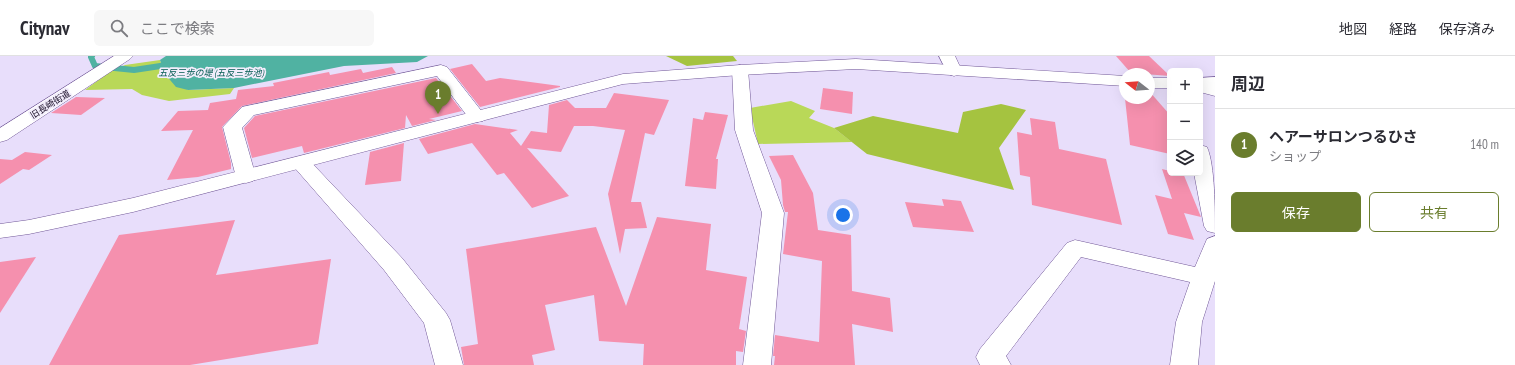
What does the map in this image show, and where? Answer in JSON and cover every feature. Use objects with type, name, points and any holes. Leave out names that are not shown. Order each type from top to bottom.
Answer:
[{"type":"street","name":"旧長崎街道","points":[[0,136],[121,59]]},
{"type":"street","points":[[0,231],[30,227],[132,206],[623,79],[828,64],[950,64],[1119,80]]},
{"type":"street","points":[[246,177],[232,127],[248,111],[442,70],[477,117]]},
{"type":"street","points":[[740,70],[744,130],[773,213],[757,365]]},
{"type":"street","points":[[1203,83],[1215,82]]},
{"type":"street","points":[[1155,83],[1167,83]]},
{"type":"street","points":[[1203,88],[1215,91]]},
{"type":"street","points":[[301,163],[393,264],[437,320],[449,365]]},
{"type":"street","points":[[1203,166],[1215,226]]},
{"type":"street","points":[[1184,365],[1189,322],[1215,244]]},
{"type":"street","points":[[997,365],[990,357],[1075,248],[1204,277]]},
{"type":"green space","points":[[666,56],[733,56],[737,61],[687,66]]},
{"type":"green space","points":[[160,60],[165,74],[188,90],[234,88],[230,94],[169,101],[142,95],[132,89],[85,90],[108,73],[125,65]]},
{"type":"green space","points":[[791,101],[815,111],[809,118],[834,128],[852,142],[758,144],[750,108]]},
{"type":"green space","points":[[1001,104],[1026,110],[999,148],[1014,190],[867,154],[834,128],[873,116],[958,133],[963,112]]},
{"type":"water","name":"五反三歩の堤 (五反三歩池)","points":[[166,56],[428,56],[417,62],[344,66],[234,88],[188,90],[176,87],[165,74],[160,60]]},
{"type":"building","points":[[1116,56],[1149,56],[1167,73],[1167,76],[1155,75],[1155,68],[1127,68]]},
{"type":"building","points":[[472,64],[486,81],[500,78],[560,87],[480,107],[450,69]]},
{"type":"building","points":[[392,67],[396,73],[242,106],[222,127],[231,163],[231,169],[198,177],[167,180],[193,130],[161,131],[178,111],[208,110],[210,103],[236,99],[238,90],[274,86],[273,83],[329,72],[330,75],[361,69],[363,73]]},
{"type":"building","points":[[436,78],[462,111],[429,119],[436,120],[412,126],[406,115],[405,128],[304,153],[302,146],[252,158],[244,128],[255,116]]},
{"type":"building","points":[[823,88],[853,92],[852,114],[820,109]]},
{"type":"building","points":[[614,93],[669,100],[654,135],[645,133],[631,202],[641,202],[647,228],[625,229],[620,254],[608,194],[625,130],[593,126],[574,126],[561,152],[527,148],[569,196],[532,208],[504,173],[497,175],[472,143],[428,154],[419,139],[475,124],[518,130],[510,133],[521,146],[531,131],[547,133],[549,105],[567,100],[575,108],[606,108]]},
{"type":"building","points":[[76,97],[105,98],[81,115],[51,113]]},
{"type":"building","points":[[1155,98],[1167,112],[1167,153],[1130,145],[1126,104],[1155,104]]},
{"type":"building","points":[[705,112],[728,115],[716,159],[718,159],[716,189],[685,186],[693,118],[703,120]]},
{"type":"building","points":[[1030,118],[1055,122],[1059,149],[1106,159],[1122,225],[1032,205],[1030,177],[1020,175],[1017,132],[1032,135]]},
{"type":"building","points":[[404,143],[401,181],[365,185],[370,152]]},
{"type":"building","points":[[25,152],[52,155],[29,170],[23,169],[0,184],[0,159],[12,160]]},
{"type":"building","points":[[793,155],[813,193],[818,230],[851,235],[852,291],[890,298],[893,332],[852,324],[855,365],[774,365],[775,356],[773,356],[775,335],[819,342],[822,261],[783,254],[788,212],[785,212],[783,205],[781,180],[769,156]]},
{"type":"building","points":[[1162,169],[1167,170],[1167,176],[1184,176],[1201,217],[1184,213],[1194,240],[1168,234],[1155,195],[1172,199]]},
{"type":"building","points":[[942,199],[961,201],[974,232],[913,227],[905,202],[944,206]]},
{"type":"building","points":[[657,217],[711,224],[706,270],[747,277],[739,329],[746,331],[743,352],[736,351],[736,365],[643,365],[644,344],[599,341],[594,295],[545,305],[555,350],[532,355],[534,365],[464,365],[461,347],[478,344],[466,249],[596,227],[626,306]]},
{"type":"building","points":[[235,220],[216,275],[331,259],[318,344],[190,365],[49,365],[119,235]]},
{"type":"building","points":[[36,257],[0,313],[0,262]]},
{"type":"waterway","points":[[92,56],[91,57],[95,66],[134,70],[167,65]]},
{"type":"place","name":"ヘアーサロンつるひさ","points":[[438,114]]}]
